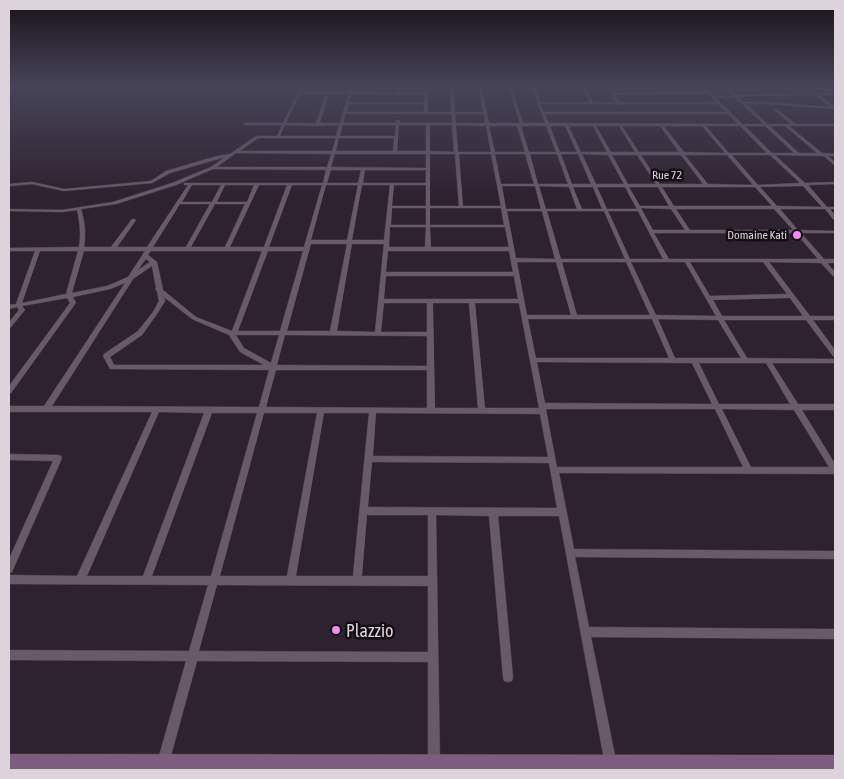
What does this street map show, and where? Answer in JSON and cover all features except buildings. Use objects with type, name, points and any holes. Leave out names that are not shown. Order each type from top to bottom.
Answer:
[{"type":"main road","points":[[9,762],[81,766],[343,766],[434,762],[611,766],[797,767],[835,764]]},
{"type":"street","points":[[739,122],[770,154],[803,183],[835,218]]},
{"type":"street","points":[[763,122],[798,154]]},
{"type":"street","points":[[791,122],[795,126]]},
{"type":"street","points":[[245,124],[835,125]]},
{"type":"street","points":[[278,137],[284,124]]},
{"type":"street","points":[[162,766],[341,125]]},
{"type":"street","points":[[395,153],[398,125]]},
{"type":"street","points":[[428,125],[428,249]]},
{"type":"street","points":[[454,125],[461,207]]},
{"type":"street","points":[[488,125],[611,766]]},
{"type":"street","points":[[520,125],[575,317]]},
{"type":"street","points":[[548,125],[580,210]]},
{"type":"street","points":[[567,125],[673,360]]},
{"type":"street","points":[[594,125],[667,260]]},
{"type":"street","points":[[620,125],[688,231]]},
{"type":"street","points":[[661,125],[706,186]]},
{"type":"street","points":[[703,125],[835,275]]},
{"type":"street","points":[[787,126],[835,164]]},
{"type":"street","points":[[9,210],[79,210],[114,204],[174,184],[212,168],[257,137],[396,137]]},
{"type":"street","points":[[9,185],[32,183],[64,190],[152,182],[173,170],[232,154],[333,152],[835,155]]},
{"type":"street","points":[[212,168],[428,169]]},
{"type":"street","points":[[333,334],[363,168]]},
{"type":"street","name":"Rue 72","points":[[499,185],[756,186],[835,182]]},
{"type":"street","points":[[174,184],[428,184]]},
{"type":"street","points":[[46,409],[191,184]]},
{"type":"street","points":[[188,249],[224,184]]},
{"type":"street","points":[[226,249],[257,184]]},
{"type":"street","points":[[290,184],[234,333],[430,334]]},
{"type":"street","points":[[378,334],[392,184]]},
{"type":"street","points":[[178,203],[248,203]]},
{"type":"street","points":[[390,207],[544,210],[835,208]]},
{"type":"street","points":[[9,392],[73,303],[69,295],[82,249],[83,222],[79,210]]},
{"type":"street","points":[[113,249],[134,220]]},
{"type":"street","points":[[388,226],[507,226]]},
{"type":"street","points":[[651,231],[835,232]]},
{"type":"street","points":[[9,249],[266,249],[350,242],[386,242]]},
{"type":"street","points":[[18,305],[38,249]]},
{"type":"street","points":[[386,249],[512,250]]},
{"type":"street","points":[[145,256],[154,262],[158,289],[162,301],[156,313],[140,334],[106,356],[112,367],[430,368]]},
{"type":"street","points":[[514,260],[835,261]]},
{"type":"street","points":[[687,261],[745,360]]},
{"type":"street","points":[[765,261],[835,354]]},
{"type":"street","points":[[9,307],[108,288],[130,278],[154,262]]},
{"type":"street","points":[[384,274],[516,274]]},
{"type":"street","points":[[158,289],[194,318],[231,333],[242,350],[273,368]]},
{"type":"street","points":[[708,298],[791,296]]},
{"type":"street","points":[[381,301],[522,301]]},
{"type":"street","points":[[430,301],[431,410]]},
{"type":"street","points":[[472,301],[482,410]]},
{"type":"street","points":[[9,326],[22,310],[18,305]]},
{"type":"street","points":[[524,317],[835,318]]},
{"type":"street","points":[[533,360],[835,361]]},
{"type":"street","points":[[694,360],[748,471]]},
{"type":"street","points":[[767,360],[835,470]]},
{"type":"street","points":[[9,409],[482,410],[835,407]]},
{"type":"street","points":[[80,580],[157,409]]},
{"type":"street","points":[[146,580],[209,410]]},
{"type":"street","points":[[290,581],[321,410]]},
{"type":"street","points":[[357,581],[373,410]]},
{"type":"street","points":[[9,457],[58,458],[9,569]]},
{"type":"street","points":[[368,459],[552,460]]},
{"type":"street","points":[[554,470],[835,470]]},
{"type":"street","points":[[364,511],[562,512]]},
{"type":"street","points":[[432,511],[434,762]]},
{"type":"street","points":[[493,512],[508,677]]},
{"type":"street","points":[[570,554],[835,555]]},
{"type":"street","points":[[9,580],[433,582]]},
{"type":"street","points":[[585,632],[835,634]]},
{"type":"street","points":[[9,655],[433,657]]},
{"type":"place","name":"Domaine Kati","points":[[797,235]]},
{"type":"place","name":"Plazzio","points":[[336,630]]}]
